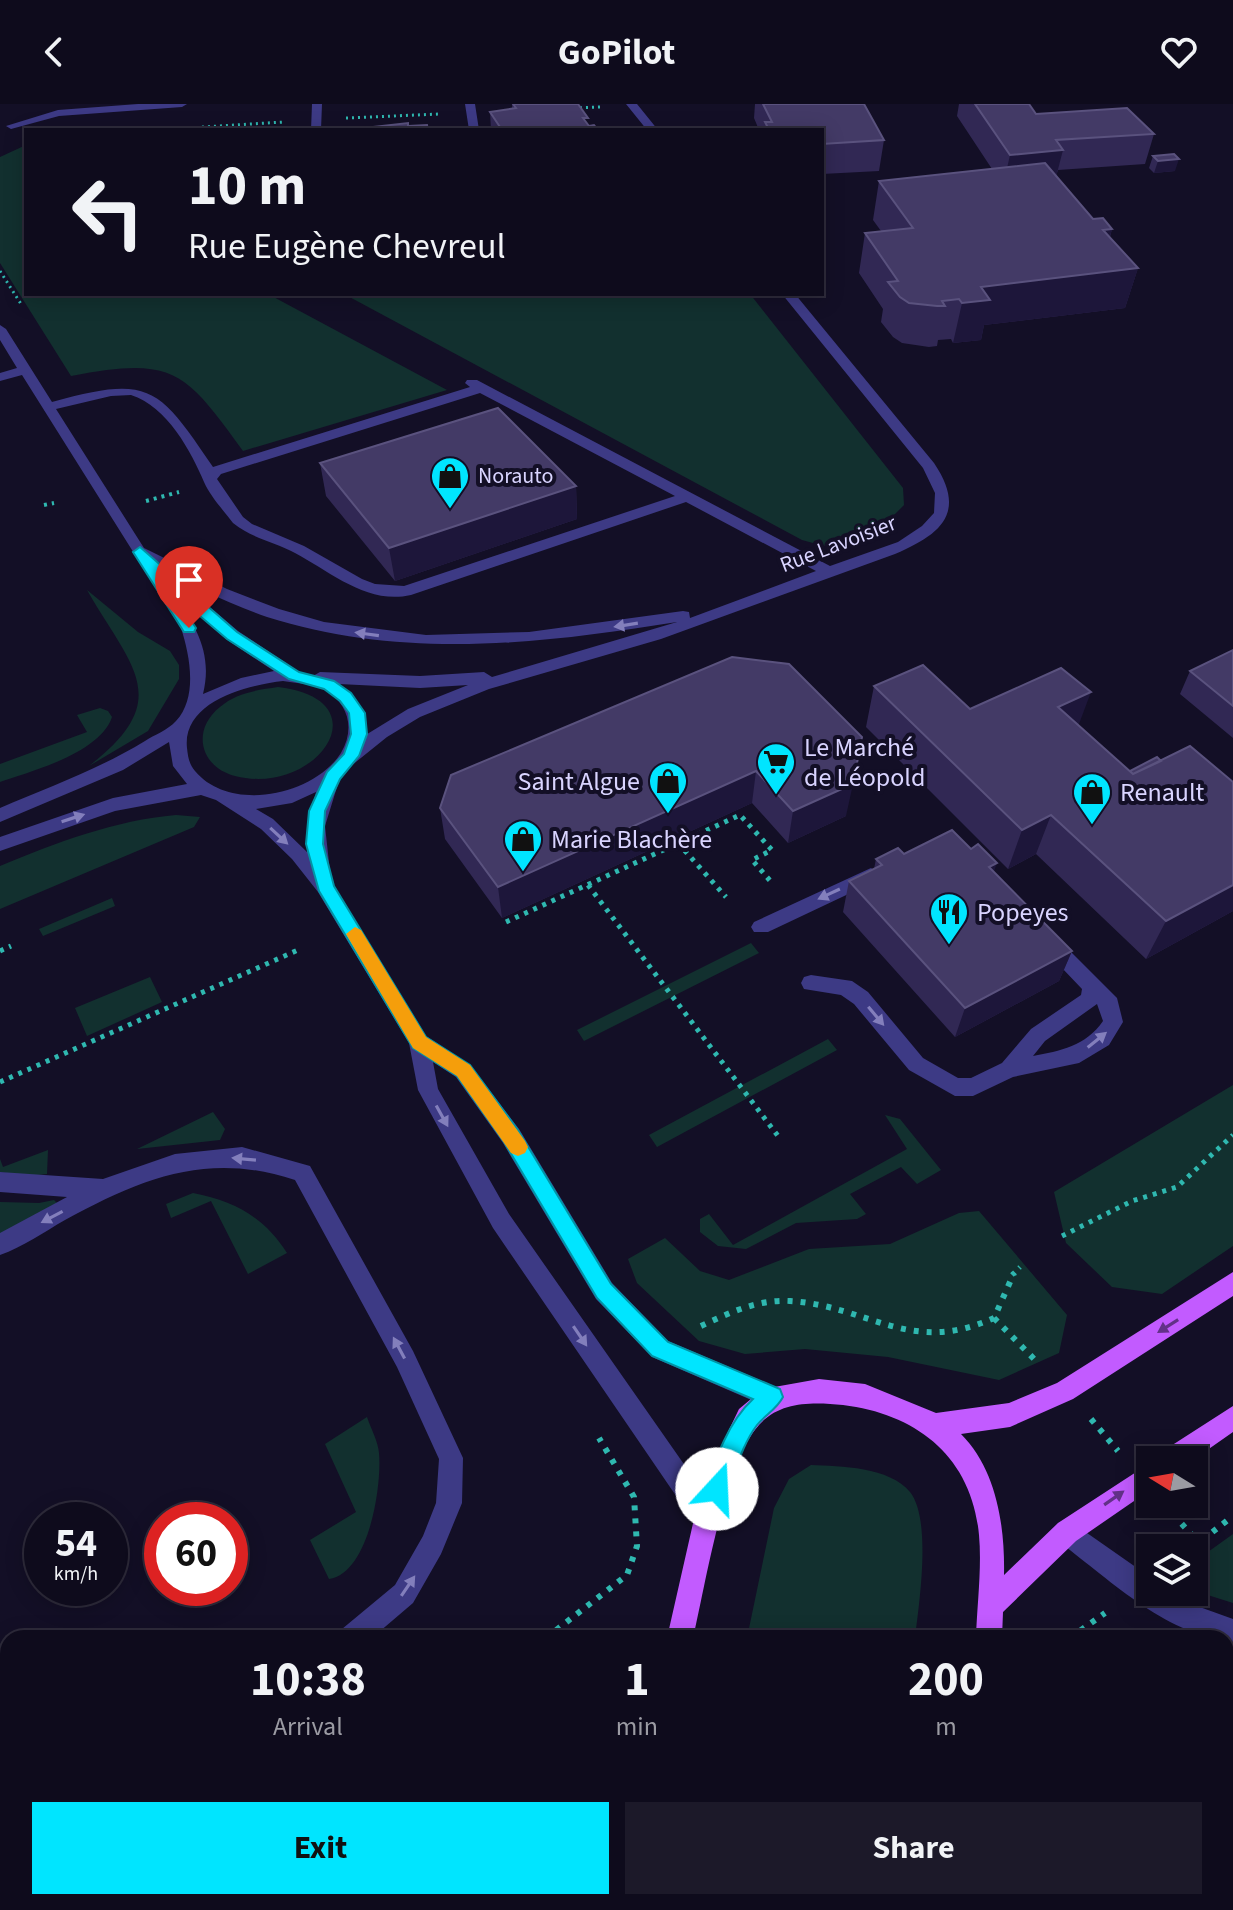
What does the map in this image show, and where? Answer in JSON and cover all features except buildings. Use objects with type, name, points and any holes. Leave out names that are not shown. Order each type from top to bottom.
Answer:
[{"type":"main road","points":[[936,1425],[1010,1415],[1065,1391],[1233,1283]]},
{"type":"main road","points":[[682,1630],[707,1519],[727,1459],[748,1418],[772,1397],[819,1391],[865,1396],[936,1425],[960,1450],[977,1480],[992,1534],[990,1630]]},
{"type":"main road","points":[[1192,1446],[1233,1418]]},
{"type":"main road","points":[[992,1604],[1067,1532],[1136,1485]]},
{"type":"street","points":[[0,134],[24,110],[58,113],[182,104]]},
{"type":"street","points":[[316,122],[317,104]]},
{"type":"street","points":[[632,106],[651,128]]},
{"type":"street","points":[[11,126],[58,113]]},
{"type":"street","name":"Rue Lavoisier","points":[[301,676],[420,682],[488,678],[528,671],[625,646],[829,572],[925,532],[943,510],[941,485],[929,466],[790,296]]},
{"type":"street","points":[[0,329],[189,628],[198,655],[200,674],[179,737],[179,758],[187,774],[202,788],[267,824],[299,854],[325,887],[419,1042],[428,1090],[501,1221],[707,1519]]},
{"type":"street","points":[[0,377],[25,370]]},
{"type":"street","points":[[211,475],[476,385],[829,572]]},
{"type":"street","points":[[48,407],[102,391],[124,388],[157,399],[211,475],[211,483],[238,520],[247,527],[316,557],[356,583],[374,589],[405,591],[687,497]]},
{"type":"street","points":[[140,552],[224,594],[274,613],[382,636],[519,640],[730,609]]},
{"type":"street","points":[[140,552],[214,621],[301,676],[329,685],[346,697],[357,713],[359,734],[351,756],[333,776],[322,795],[314,831],[325,887]]},
{"type":"street","name":"Rue Lavoisier","points":[[351,756],[374,735],[401,718],[528,671]]},
{"type":"street","points":[[0,815],[117,766],[186,721],[207,698],[232,685],[256,677],[301,676]]},
{"type":"street","points":[[223,797],[248,801],[275,800],[306,791],[333,776]]},
{"type":"street","points":[[0,844],[113,805],[202,788]]},
{"type":"street","points":[[761,927],[893,864]]},
{"type":"street","points":[[811,983],[845,987],[861,998],[916,1064],[955,1087],[973,1087],[1009,1069],[1072,1057],[1102,1039],[1113,1022],[1110,1004],[1039,932]]},
{"type":"street","points":[[1009,1069],[1038,1035],[1090,999],[1093,985]]},
{"type":"street","points":[[419,1042],[463,1071],[511,1136],[604,1291],[660,1349],[772,1397]]},
{"type":"street","points":[[0,1245],[103,1189],[166,1163],[244,1157],[302,1173],[405,1359],[451,1458],[449,1503],[432,1545],[404,1594],[361,1630]]},
{"type":"street","points":[[0,1182],[103,1189]]},
{"type":"street","points":[[1067,1532],[1175,1611],[1227,1630]]},
{"type":"path","points":[[610,104],[562,108],[632,106]]},
{"type":"path","points":[[196,126],[316,122],[471,109]]},
{"type":"path","points":[[44,505],[54,503]]},
{"type":"path","points":[[506,922],[740,815],[772,850],[752,860],[795,911]]},
{"type":"path","points":[[678,843],[726,897]]},
{"type":"path","points":[[588,885],[778,1136]]},
{"type":"path","points":[[0,951],[11,946]]},
{"type":"path","points":[[0,1082],[298,950]]},
{"type":"path","points":[[1062,1236],[1132,1201],[1177,1187],[1233,1135]]},
{"type":"path","points":[[696,1328],[742,1306],[788,1301],[842,1310],[936,1334],[975,1327],[994,1318],[1010,1277],[1020,1267]]},
{"type":"path","points":[[994,1318],[1045,1370]]},
{"type":"path","points":[[1087,1415],[1121,1454]]},
{"type":"path","points":[[556,1630],[627,1575],[637,1546],[634,1497],[592,1426]]},
{"type":"path","points":[[1208,1536],[1233,1516]]},
{"type":"path","points":[[1081,1630],[1105,1613]]},
{"type":"green space","points":[[24,146],[24,296],[272,296],[447,390],[243,451],[206,403],[174,376],[133,368],[71,376],[0,263],[0,157]]},
{"type":"green space","points":[[348,296],[752,296],[903,488],[904,505],[890,519],[824,546],[802,540]]},
{"type":"green space","points":[[87,590],[138,632],[170,651],[179,665],[179,679],[148,731],[89,766],[116,742],[132,721],[138,701],[137,682],[130,662]]},
{"type":"green space","points":[[278,687],[310,695],[328,709],[333,726],[327,744],[312,760],[291,773],[264,779],[235,776],[214,765],[207,756],[203,737],[211,716],[226,702],[240,695]]},
{"type":"green space","points":[[100,708],[112,717],[94,741],[64,759],[0,782],[0,764],[87,732],[77,715]]},
{"type":"green space","points":[[176,815],[200,817],[194,827],[0,909],[0,866],[108,827]]},
{"type":"green space","points":[[112,898],[115,906],[43,936],[39,929]]},
{"type":"green space","points":[[751,943],[759,953],[584,1041],[577,1030]]},
{"type":"green space","points":[[150,977],[162,1002],[87,1036],[75,1008]]},
{"type":"green space","points":[[828,1039],[837,1050],[657,1147],[649,1135]]},
{"type":"green space","points":[[1233,1085],[1233,1246],[1162,1294],[1112,1287],[1066,1243],[1054,1192]]},
{"type":"green space","points":[[213,1112],[225,1129],[220,1140],[137,1149]]},
{"type":"green space","points":[[885,1115],[900,1119],[941,1170],[917,1184],[901,1167],[850,1194],[866,1214],[857,1219],[796,1223],[746,1249],[718,1246],[700,1232],[700,1219],[709,1214],[733,1245],[907,1149]]},
{"type":"green space","points":[[48,1150],[47,1174],[28,1176],[0,1172],[0,1159],[3,1167]]},
{"type":"green space","points":[[193,1193],[248,1213],[269,1230],[287,1253],[248,1274],[211,1201],[171,1218],[166,1204]]},
{"type":"green space","points":[[54,1200],[57,1203],[0,1235],[0,1202],[39,1203]]},
{"type":"green space","points":[[979,1211],[1067,1315],[1059,1353],[999,1380],[888,1357],[805,1349],[745,1354],[699,1341],[637,1283],[628,1259],[665,1238],[700,1271],[729,1280],[809,1249],[890,1244],[959,1213]]},
{"type":"green space","points":[[367,1417],[379,1453],[375,1506],[363,1545],[354,1561],[343,1573],[329,1579],[310,1540],[356,1512],[325,1444]]},
{"type":"green space","points":[[811,1465],[850,1467],[890,1477],[910,1492],[917,1505],[922,1542],[916,1630],[749,1630],[774,1508],[789,1479]]},
{"type":"green space","points":[[1233,1534],[1233,1603],[1208,1595],[1208,1552]]},
{"type":"slow traffic","points":[[355,934],[419,1042],[463,1071],[518,1147]]},
{"type":"place","name":"Norauto","points":[[450,510]]},
{"type":"place","name":"Le Marché de Léopold","points":[[776,796]]},
{"type":"place","name":"Saint Algue","points":[[668,815]]},
{"type":"place","name":"Renault","points":[[1092,826]]},
{"type":"place","name":"Marie Blachère","points":[[523,873]]},
{"type":"place","name":"Popeyes","points":[[949,946]]},
{"type":"route","points":[[189,628],[140,552],[176,588],[232,635],[294,676],[329,685],[346,697],[357,713],[359,734],[351,756],[333,776],[317,811],[315,844],[325,887],[419,1042],[463,1071],[511,1136],[604,1291],[660,1349],[772,1397],[748,1418],[727,1459],[717,1489]]}]
